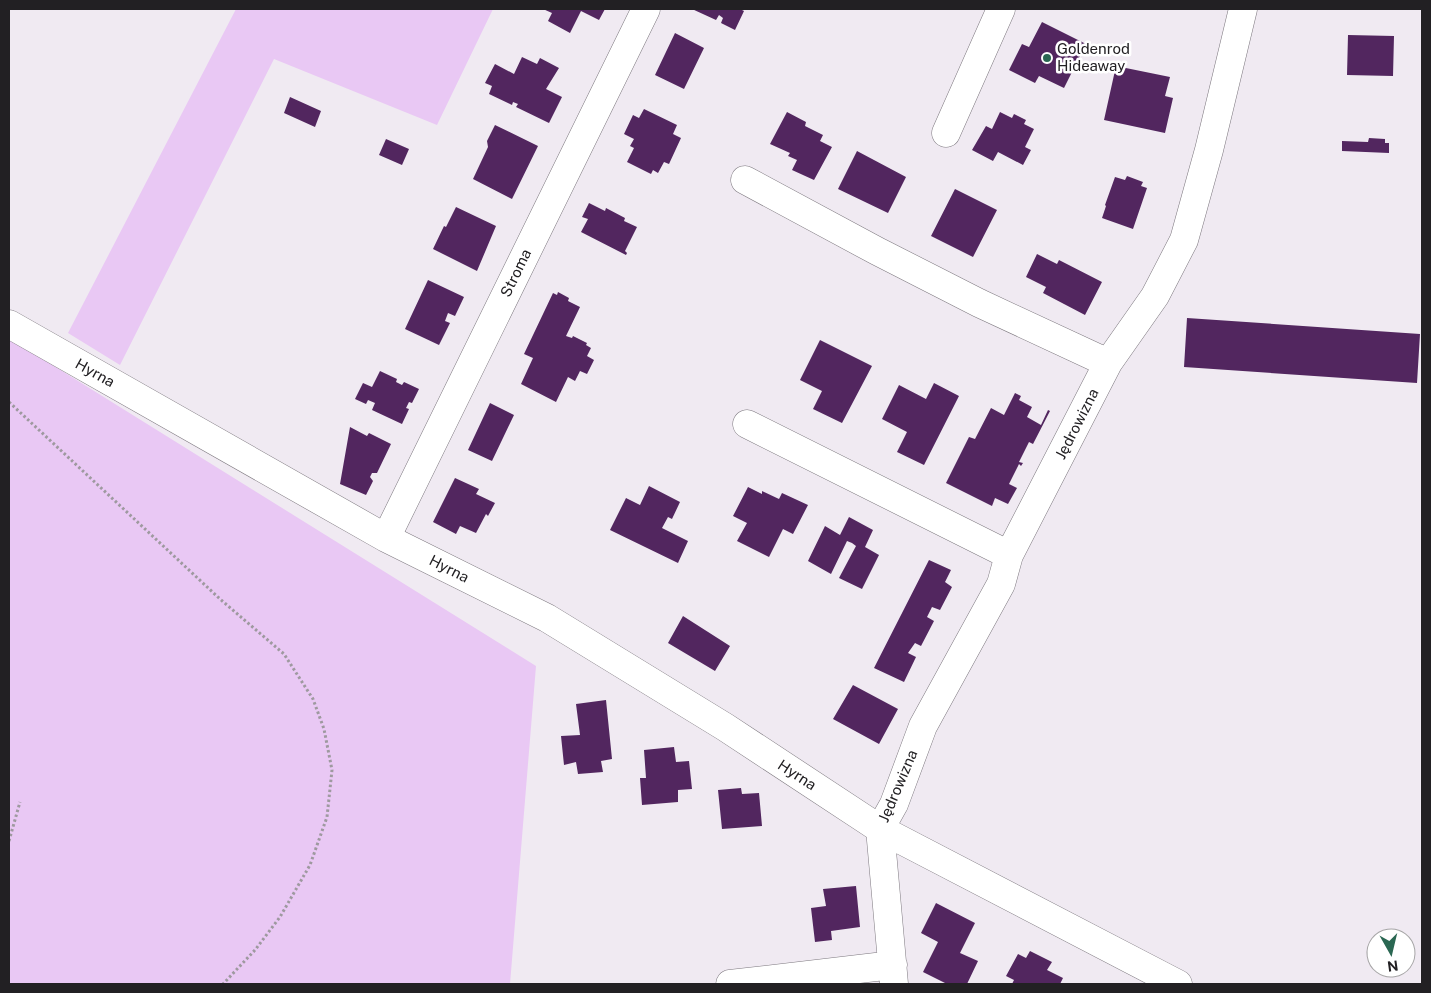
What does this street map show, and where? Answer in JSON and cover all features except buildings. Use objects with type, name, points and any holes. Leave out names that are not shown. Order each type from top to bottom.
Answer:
[{"type":"street","name":"Stroma","points":[[386,538],[646,9]]},
{"type":"street","points":[[946,133],[1001,9]]},
{"type":"street","name":"Jędrowizna","points":[[880,829],[894,804],[923,726],[1001,584],[1009,555],[1108,363],[1155,296],[1184,240],[1209,150],[1243,9]]},
{"type":"street","points":[[745,180],[945,286],[1108,363]]},
{"type":"street","name":"Hyrna","points":[[9,324],[386,538],[547,618],[725,727],[880,829],[1178,984]]},
{"type":"street","points":[[748,424],[1009,555]]},
{"type":"street","points":[[730,984],[893,975],[880,829]]},
{"type":"path","points":[[9,402],[220,599],[284,654],[313,699],[324,729],[332,770],[327,817],[310,865],[280,917],[255,950],[222,984]]},
{"type":"path","points":[[9,842],[20,802]]},
{"type":"shaded area","points":[[236,9],[493,9],[437,125],[274,59],[120,365],[68,333]]},
{"type":"shaded area","points":[[9,338],[536,666],[510,984],[9,984]]},
{"type":"place","name":"Goldenrod Hideaway","points":[[1047,58]]}]
